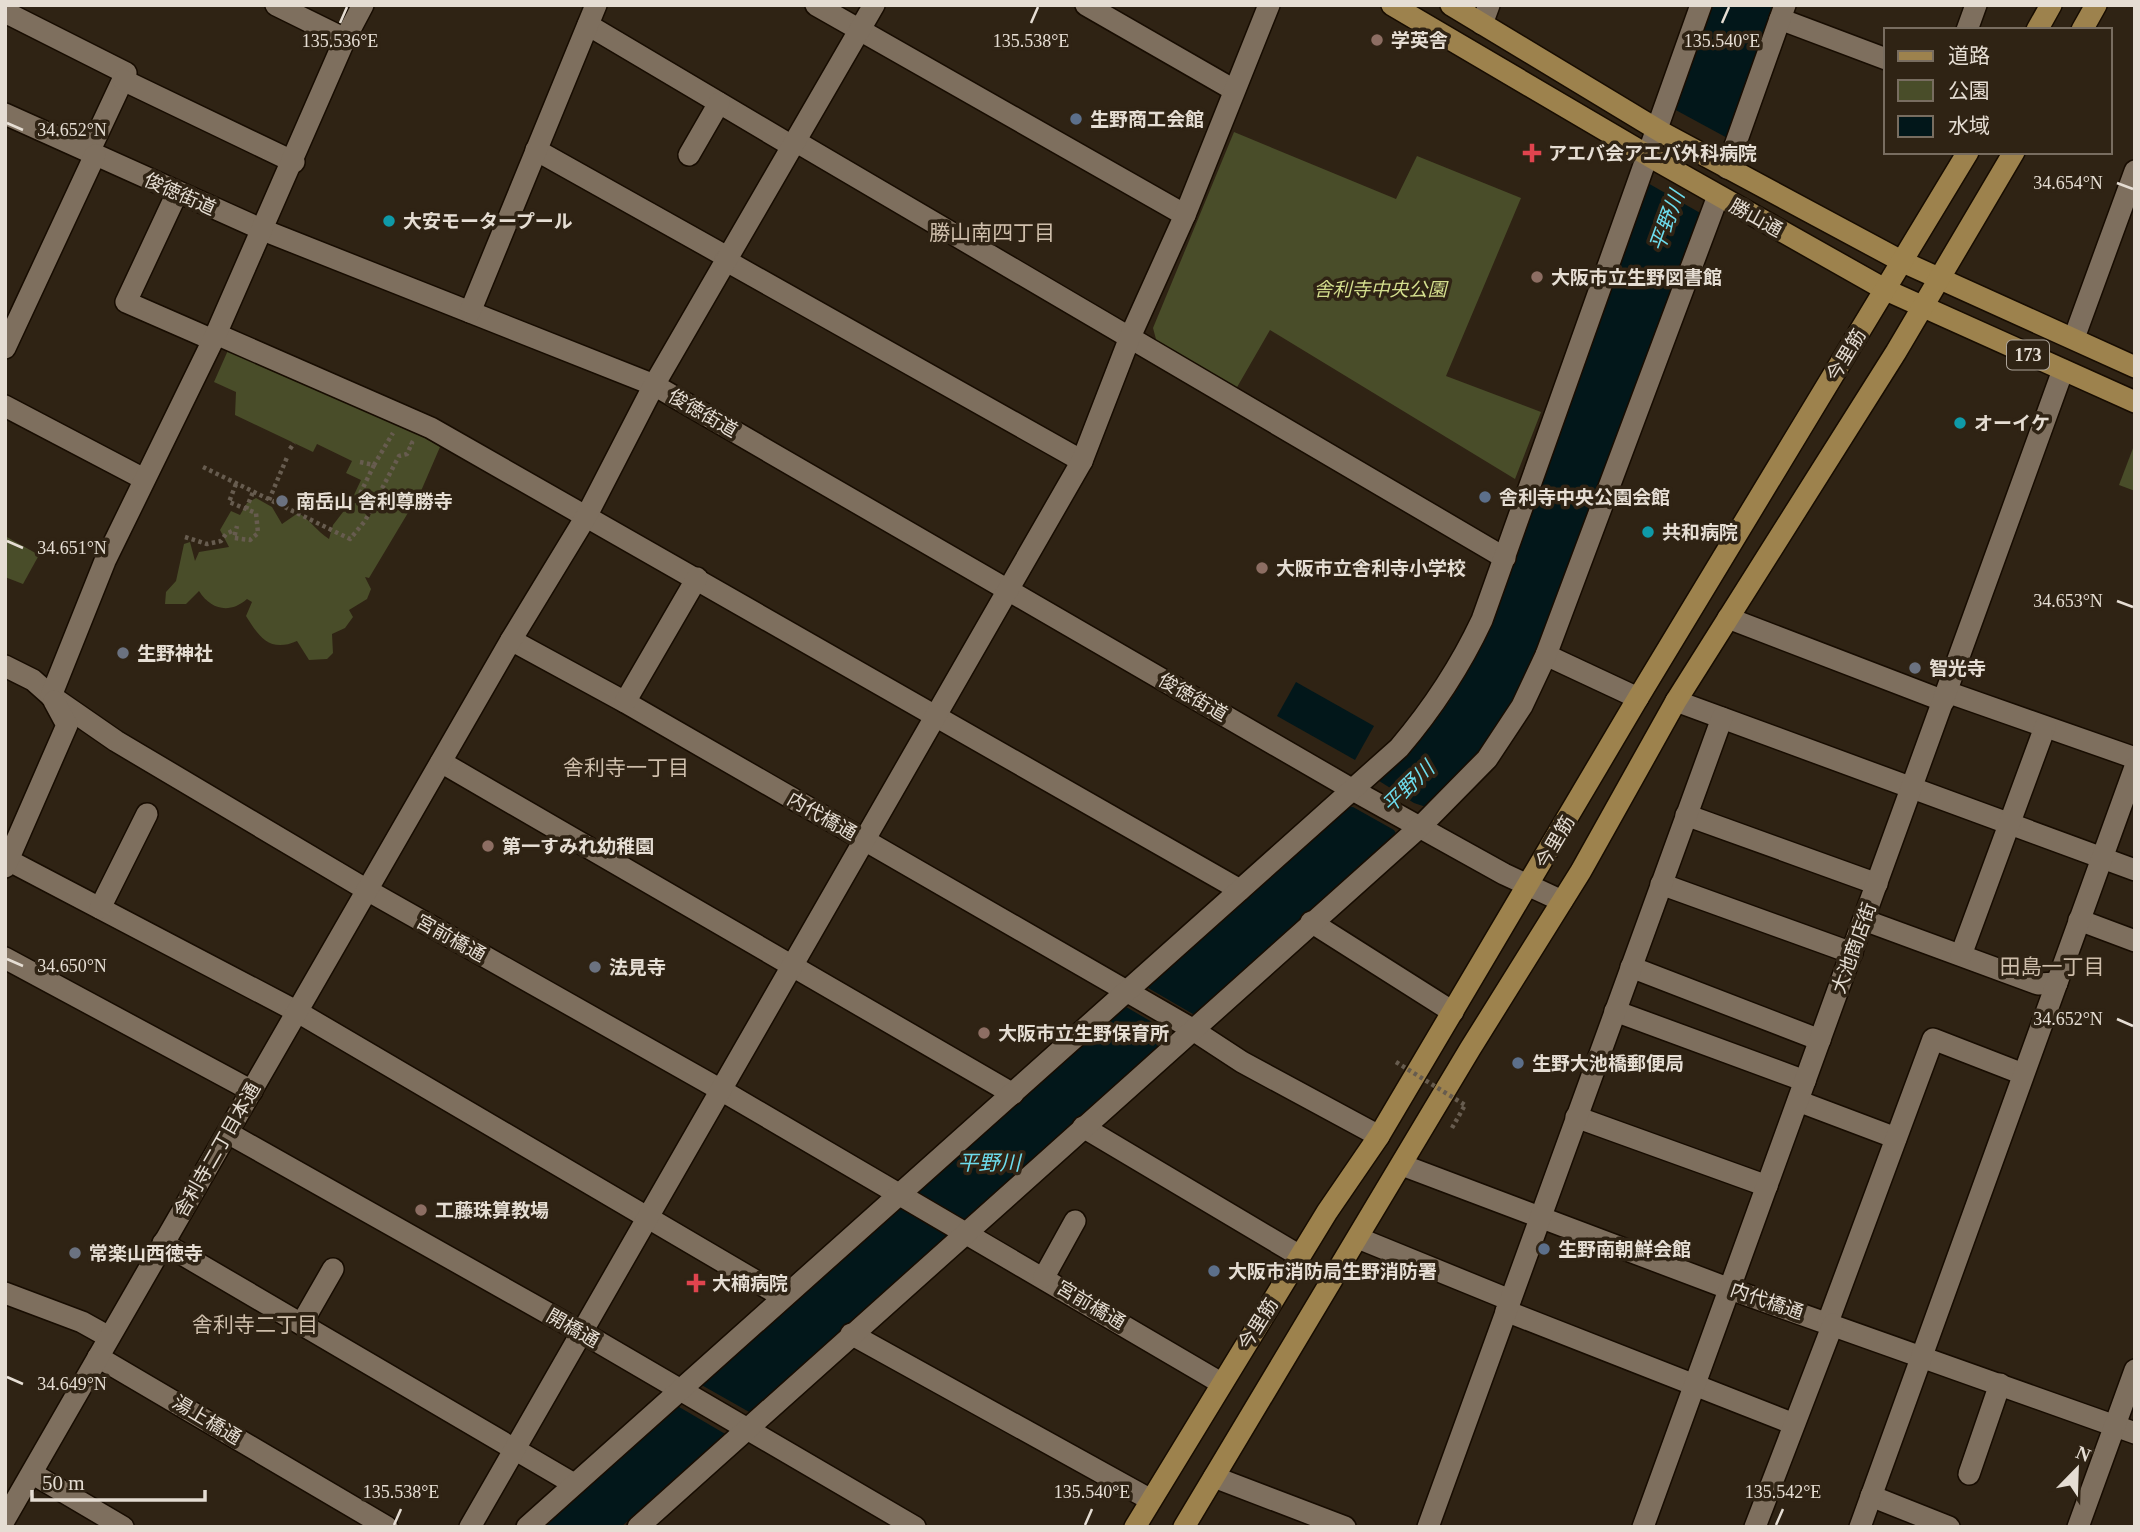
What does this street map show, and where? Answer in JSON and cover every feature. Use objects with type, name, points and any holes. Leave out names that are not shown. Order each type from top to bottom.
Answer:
[{"type":"main road","name":"勝山通","points":[[1392,5],[1651,158],[1886,290],[1922,309],[2135,402]]},
{"type":"main road","name":"勝山通","points":[[1451,5],[1486,15],[1660,131],[1903,262],[2135,368]]},
{"type":"main road","points":[[2038,28],[2051,5]]},
{"type":"main road","points":[[2083,28],[2096,5]]},
{"type":"main road","name":"今里筋","points":[[1135,1527],[1300,1256],[1379,1136],[1638,698],[1967,154]]},
{"type":"main road","name":"今里筋","points":[[1184,1527],[1562,901],[1676,701],[1922,309],[2013,154]]},
{"type":"street","points":[[276,5],[345,39]]},
{"type":"street","points":[[363,5],[345,39],[294,162],[214,337],[105,561],[51,696],[67,725],[7,863],[100,908],[296,1011],[783,1297]]},
{"type":"street","points":[[816,5],[1185,215]]},
{"type":"street","name":"舎利寺二丁目本通","points":[[5,1519],[33,1475],[97,1357],[440,762],[587,515],[654,385],[874,5]]},
{"type":"street","points":[[1086,5],[1234,90]]},
{"type":"street","points":[[470,1527],[1082,461],[1130,337],[1185,215],[1269,5]]},
{"type":"street","points":[[527,1527],[573,1484],[682,1392],[783,1297],[902,1197],[1240,890],[1356,791],[1399,748],[1444,692],[1477,630],[1505,558],[1651,158],[1701,5]]},
{"type":"street","points":[[1968,28],[1976,5]]},
{"type":"street","points":[[5,12],[127,73],[5,348]]},
{"type":"street","points":[[1724,167],[1782,12],[1884,58]]},
{"type":"street","points":[[470,312],[592,15],[719,103],[1130,337],[1505,558]]},
{"type":"street","points":[[123,80],[294,162]]},
{"type":"street","points":[[689,155],[719,103]]},
{"type":"street","name":"俊徳街道","points":[[5,114],[263,230],[654,385],[1356,791],[1529,886],[1562,901]]},
{"type":"street","points":[[536,150],[1082,461]]},
{"type":"street","points":[[2074,338],[2135,171]]},
{"type":"street","points":[[177,193],[126,302],[431,428],[1240,890]]},
{"type":"street","points":[[647,1524],[743,1426],[851,1334],[962,1231],[1083,1127],[1487,759],[1522,706],[1546,655],[1714,194]]},
{"type":"street","name":"大池商店街","points":[[1643,1527],[2063,370]]},
{"type":"street","points":[[5,406],[144,479]]},
{"type":"street","points":[[625,702],[697,578]]},
{"type":"street","points":[[1728,618],[1945,696],[2135,758]]},
{"type":"street","name":"内代橋通","points":[[511,640],[625,702],[1190,1028]]},
{"type":"street","points":[[1546,655],[1638,698]]},
{"type":"street","name":"宮前橋通","points":[[5,666],[33,680],[51,696],[116,741],[367,890],[721,1090],[1222,1383]]},
{"type":"street","points":[[1676,701],[2135,870]]},
{"type":"street","points":[[1428,1527],[1722,718]]},
{"type":"street","points":[[1961,956],[2045,727]]},
{"type":"street","points":[[440,762],[1013,1094]]},
{"type":"street","points":[[1860,1527],[2102,858],[2127,813],[2135,767]]},
{"type":"street","points":[[100,908],[147,814]]},
{"type":"street","points":[[1686,815],[1877,884]]},
{"type":"street","points":[[1661,884],[1852,953]]},
{"type":"street","points":[[1864,920],[2038,984],[2057,982]]},
{"type":"street","points":[[2079,920],[2135,941]]},
{"type":"street","points":[[1311,922],[1452,1012]]},
{"type":"street","points":[[5,958],[252,1091]]},
{"type":"street","points":[[1631,967],[1821,1040]]},
{"type":"street","points":[[1615,1011],[1802,1091],[1896,1138]]},
{"type":"street","points":[[1190,1028],[1242,1062],[1379,1136]]},
{"type":"street","points":[[1755,1527],[1933,1040],[2023,1074]]},
{"type":"street","points":[[1576,1117],[1767,1186]]},
{"type":"street","points":[[1083,1127],[1300,1256]]},
{"type":"street","name":"開橋通","points":[[228,1133],[583,1333],[915,1527]]},
{"type":"street","name":"内代橋通","points":[[1402,1165],[1730,1289],[2135,1433]]},
{"type":"street","points":[[1044,1277],[1075,1221]]},
{"type":"street","points":[[1358,1238],[1508,1306],[1794,1424]]},
{"type":"street","points":[[163,1243],[573,1484]]},
{"type":"street","points":[[302,1323],[333,1269]]},
{"type":"street","points":[[5,1293],[82,1322],[109,1338]]},
{"type":"street","points":[[851,1334],[1152,1500]]},
{"type":"street","name":"湯上橋通","points":[[97,1357],[387,1527]]},
{"type":"street","points":[[2078,1527],[2135,1370]]},
{"type":"street","points":[[1969,1474],[2000,1384]]},
{"type":"street","points":[[33,1475],[123,1527]]},
{"type":"street","points":[[1214,1477],[1345,1527]]},
{"type":"street","points":[[1871,1496],[1949,1527]]},
{"type":"path","points":[[203,467],[349,539],[365,521],[399,456],[407,454],[412,443],[391,432],[359,496],[374,503]]},
{"type":"path","points":[[269,500],[293,443]]},
{"type":"path","points":[[360,462],[374,465]]},
{"type":"path","points":[[185,537],[207,544],[221,541],[236,528],[234,538],[238,541],[254,539],[258,533],[256,513],[229,502],[236,484]]},
{"type":"path","points":[[246,509],[253,492]]},
{"type":"path","points":[[1395,1062],[1465,1105],[1452,1128]]},
{"type":"green space","name":"舎利寺中央公園","points":[[1234,132],[1396,199],[1417,156],[1521,198],[1446,376],[1541,412],[1515,479],[1270,330],[1236,389],[1157,343],[1153,328]]},
{"type":"green space","points":[[229,348],[417,433],[440,447],[421,491],[369,578],[365,577],[371,589],[367,599],[349,610],[353,617],[345,628],[332,634],[333,653],[327,659],[309,660],[297,641],[279,645],[266,641],[246,616],[252,602],[247,599],[234,607],[221,608],[209,602],[199,591],[186,604],[165,604],[166,592],[176,581],[184,544],[190,542],[195,561],[199,552],[229,547],[220,530],[231,511],[240,515],[247,503],[256,498],[272,507],[282,524],[298,513],[329,539],[333,525],[350,503],[356,503],[369,518],[374,507],[353,497],[361,480],[346,473],[352,461],[317,444],[313,452],[235,415],[236,392],[214,382]]},
{"type":"green space","points":[[2135,443],[2135,491],[2119,485]]},
{"type":"green space","points":[[5,536],[39,555],[23,584],[5,577]]},
{"type":"water","name":"平野川","points":[[1711,5],[1778,5],[1534,662],[1520,691],[1480,754],[1424,810],[621,1527],[541,1527],[1407,754],[1433,724],[1465,676],[1491,623]]},
{"type":"water","points":[[1296,682],[1374,726],[1355,760],[1277,716]]},
{"type":"pier","points":[[1672,108],[1731,140],[1702,214],[1646,182]]},
{"type":"pier","points":[[1376,779],[1414,803],[1429,808],[1398,837],[1394,830],[1353,807],[1344,807]]},
{"type":"pier","points":[[1143,985],[1198,1017],[1176,1036],[1121,1004]]},
{"type":"pier","points":[[698,1383],[751,1413],[727,1435],[674,1404]]},
{"type":"place","name":"学英舎","points":[[1377,40]]},
{"type":"place","name":"生野商工会館","points":[[1076,119]]},
{"type":"place","name":"アエバ会アエバ外科病院","points":[[1532,153]]},
{"type":"place","name":"大安モータープール","points":[[389,221]]},
{"type":"place","name":"大阪市立生野図書館","points":[[1537,277]]},
{"type":"place","name":"オーイケ","points":[[1960,423]]},
{"type":"place","name":"舎利寺中央公園会館","points":[[1485,497]]},
{"type":"place","name":"南岳山 舎利尊勝寺","points":[[282,501]]},
{"type":"place","name":"共和病院","points":[[1648,532]]},
{"type":"place","name":"大阪市立舎利寺小学校","points":[[1262,568]]},
{"type":"place","name":"生野神社","points":[[123,653]]},
{"type":"place","name":"智光寺","points":[[1915,668]]},
{"type":"place","name":"第一すみれ幼稚園","points":[[488,846]]},
{"type":"place","name":"法見寺","points":[[595,967]]},
{"type":"place","name":"大阪市立生野保育所","points":[[984,1033]]},
{"type":"place","name":"生野大池橋郵便局","points":[[1518,1063]]},
{"type":"place","name":"工藤珠算教場","points":[[421,1210]]},
{"type":"place","name":"生野南朝鮮会館","points":[[1544,1249]]},
{"type":"place","name":"常楽山西徳寺","points":[[75,1253]]},
{"type":"place","name":"大阪市消防局生野消防署","points":[[1214,1271]]},
{"type":"place","name":"大楠病院","points":[[696,1283]]},
{"type":"district","name":"勝山南四丁目","points":[[992,233]]},
{"type":"district","name":"舎利寺一丁目","points":[[626,768]]},
{"type":"district","name":"田島一丁目","points":[[2052,967]]},
{"type":"district","name":"舎利寺二丁目","points":[[255,1325]]}]
